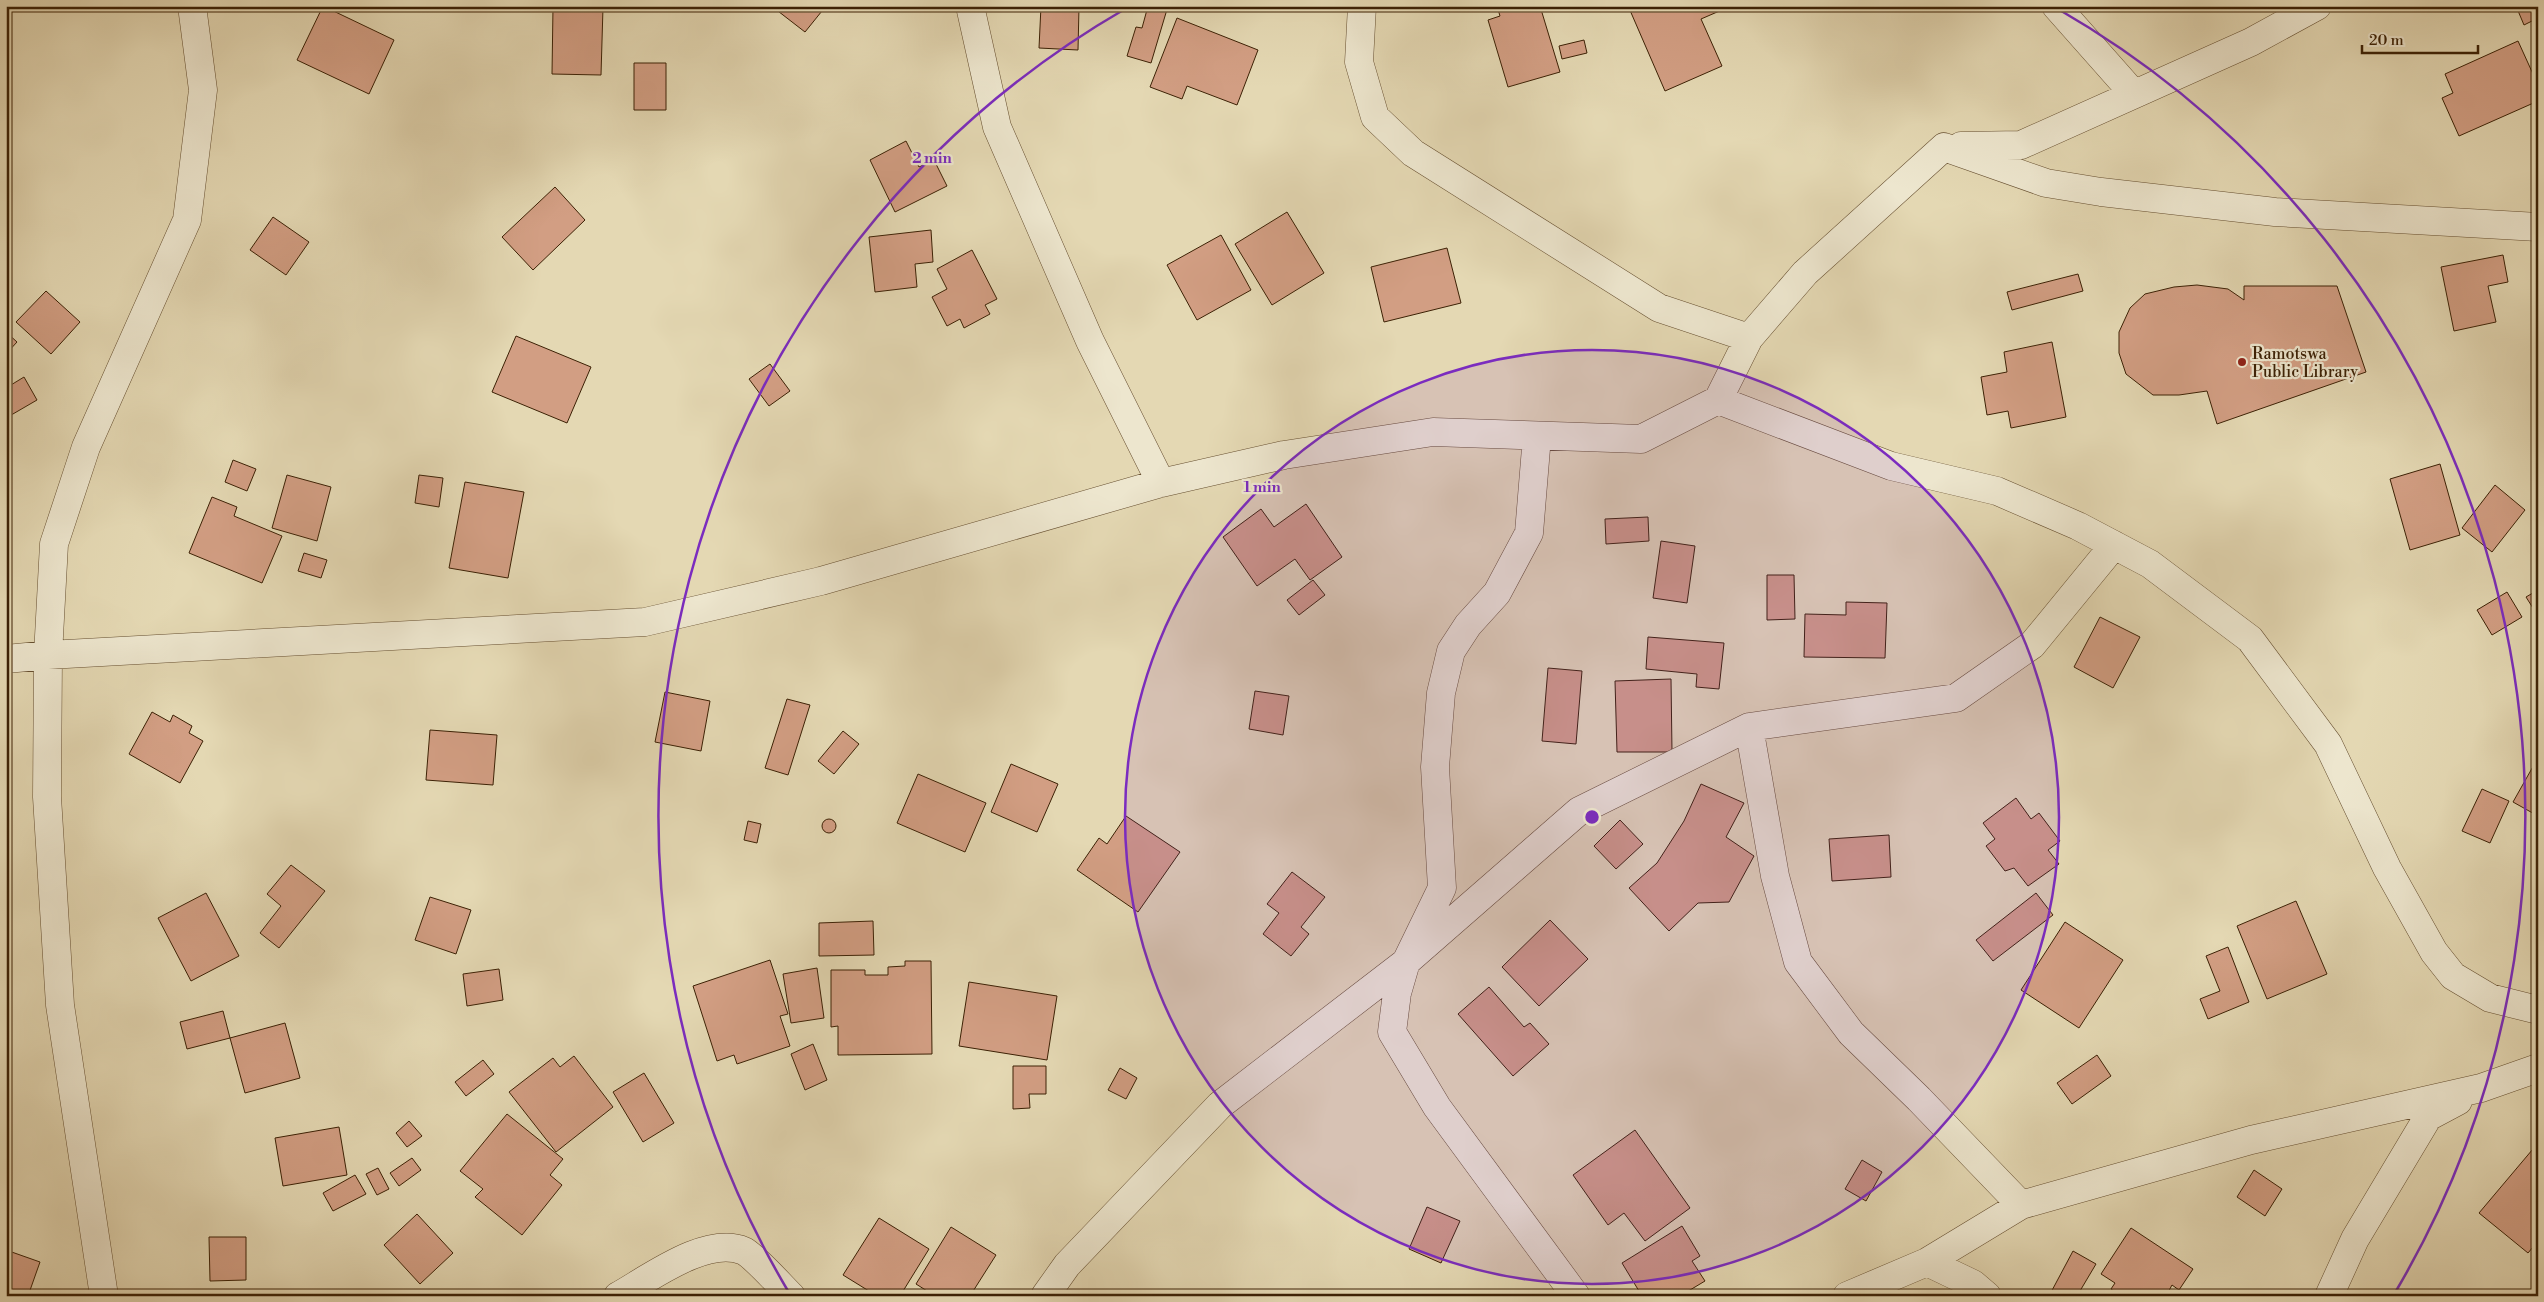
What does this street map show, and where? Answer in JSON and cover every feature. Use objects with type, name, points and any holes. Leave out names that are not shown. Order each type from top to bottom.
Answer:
[{"type":"street","points":[[104,1296],[92,1203],[60,1005],[47,797],[48,655],[54,544],[86,447],[187,220],[204,90],[192,6]]},
{"type":"street","points":[[970,6],[998,127],[1090,340],[1161,483]]},
{"type":"street","points":[[1362,6],[1358,62],[1375,117],[1413,154],[1659,308],[1749,338]]},
{"type":"street","points":[[2056,6],[2133,93]]},
{"type":"street","points":[[6,659],[48,655],[645,622],[821,581],[1161,483],[1284,455],[1433,432],[1641,439],[1718,400],[1749,338],[1805,273],[1944,146],[2021,145],[2250,42],[2317,6]]},
{"type":"street","points":[[1944,146],[2046,183],[2101,192],[2275,212],[2538,227]]},
{"type":"street","points":[[1718,400],[1891,466],[1997,491],[2078,526],[2150,564],[2250,639],[2328,744],[2387,868],[2434,952],[2453,976],[2490,998],[2538,1010]]},
{"type":"street","points":[[1537,436],[1529,533],[1497,593],[1468,626],[1451,651],[1441,693],[1435,767],[1442,888],[1406,962],[1397,993],[1392,1032],[1437,1107],[1576,1296]]},
{"type":"street","points":[[1045,1296],[1067,1265],[1220,1105],[1406,962],[1579,811],[1749,727],[1956,698],[2032,645],[2114,545]]},
{"type":"street","points":[[1749,727],[1775,876],[1798,962],[1852,1033],[1919,1099],[2021,1205]]},
{"type":"street","points":[[1847,1296],[1927,1262],[2021,1205],[2251,1140],[2481,1088],[2538,1068]]},
{"type":"street","points":[[2329,1296],[2354,1238],[2428,1118],[2481,1088]]},
{"type":"street","points":[[618,1296],[687,1256],[714,1247],[744,1251],[791,1296]]},
{"type":"street","points":[[1927,1262],[1972,1284],[1987,1296]]},
{"type":"building","points":[[323,6],[394,40],[369,94],[297,60]]},
{"type":"building","points":[[775,6],[826,6],[805,32],[774,8]]},
{"type":"building","points":[[1041,6],[1079,7],[1078,50],[1039,48]]},
{"type":"building","points":[[1082,6],[1130,6],[1130,10]]},
{"type":"building","points":[[1148,6],[1168,6],[1151,63],[1127,56],[1136,27],[1142,28]]},
{"type":"building","points":[[1497,6],[1540,6],[1560,72],[1508,87],[1488,20],[1500,16]]},
{"type":"building","points":[[1634,6],[1731,6],[1701,19],[1722,66],[1665,91],[1629,8]]},
{"type":"building","points":[[2516,6],[2538,6],[2538,18],[2524,25]]},
{"type":"building","points":[[553,7],[603,7],[601,75],[552,74]]},
{"type":"building","points":[[1177,18],[1258,50],[1237,105],[1187,86],[1182,99],[1150,87]]},
{"type":"building","points":[[1584,40],[1587,53],[1562,59],[1559,46]]},
{"type":"building","points":[[2518,41],[2538,85],[2538,101],[2459,136],[2442,98],[2453,93],[2445,74]]},
{"type":"building","points":[[634,63],[666,63],[666,110],[634,110]]},
{"type":"building","points":[[906,141],[919,167],[934,160],[947,186],[895,212],[870,160]]},
{"type":"building","points":[[555,187],[585,220],[533,270],[502,237]]},
{"type":"building","points":[[1287,212],[1324,273],[1272,305],[1235,244]]},
{"type":"building","points":[[273,217],[309,242],[286,275],[250,250]]},
{"type":"building","points":[[931,230],[933,262],[915,264],[917,287],[875,292],[869,237]]},
{"type":"building","points":[[1221,235],[1251,290],[1197,320],[1167,265]]},
{"type":"building","points":[[1447,248],[1461,303],[1384,322],[1371,267]]},
{"type":"building","points":[[972,250],[997,299],[985,305],[990,314],[964,328],[960,319],[947,326],[932,297],[947,289],[937,269]]},
{"type":"building","points":[[2503,255],[2508,282],[2488,286],[2496,322],[2454,331],[2441,267]]},
{"type":"building","points":[[2078,274],[2083,291],[2012,310],[2007,292]]},
{"type":"building","name":"Ramotswa Public Library","points":[[2197,285],[2228,289],[2244,300],[2244,286],[2337,286],[2366,372],[2217,424],[2207,391],[2179,395],[2153,395],[2126,374],[2119,353],[2119,332],[2130,308],[2145,294],[2174,287]]},
{"type":"building","points":[[46,291],[80,322],[51,354],[16,322]]},
{"type":"building","points":[[6,332],[17,342],[6,354]]},
{"type":"building","points":[[516,336],[591,367],[567,423],[492,392]]},
{"type":"building","points":[[2052,342],[2066,417],[2011,428],[2008,411],[1987,415],[1981,377],[2007,372],[2004,352]]},
{"type":"building","points":[[770,364],[790,391],[769,406],[749,379]]},
{"type":"building","points":[[24,377],[37,400],[6,418],[6,388]]},
{"type":"building","points":[[233,460],[256,469],[247,491],[225,482]]},
{"type":"building","points":[[2440,464],[2460,535],[2410,550],[2390,479]]},
{"type":"building","points":[[287,475],[331,487],[317,541],[272,528]]},
{"type":"building","points":[[419,475],[443,478],[439,507],[415,503]]},
{"type":"building","points":[[465,482],[524,492],[508,578],[449,568]]},
{"type":"building","points":[[2495,485],[2525,510],[2492,552],[2462,528]]},
{"type":"building","points":[[212,497],[237,507],[234,516],[282,536],[262,583],[189,553]]},
{"type":"building","points":[[1306,504],[1342,557],[1310,580],[1295,559],[1257,586],[1223,537],[1261,509],[1274,527]]},
{"type":"building","points":[[1648,517],[1649,541],[1606,544],[1605,519]]},
{"type":"building","points":[[1661,541],[1695,546],[1687,603],[1653,598]]},
{"type":"building","points":[[304,553],[327,560],[321,578],[298,571]]},
{"type":"building","points":[[1767,575],[1794,575],[1795,619],[1767,620]]},
{"type":"building","points":[[1313,580],[1325,595],[1299,615],[1287,600]]},
{"type":"building","points":[[2538,590],[2538,616],[2526,597]]},
{"type":"building","points":[[2507,592],[2522,617],[2492,635],[2477,610]]},
{"type":"building","points":[[1846,602],[1887,603],[1885,658],[1804,657],[1805,614],[1846,615]]},
{"type":"building","points":[[2100,617],[2140,637],[2113,688],[2074,667]]},
{"type":"building","points":[[1648,637],[1724,643],[1719,689],[1696,687],[1697,674],[1646,669]]},
{"type":"building","points":[[1548,668],[1582,671],[1576,744],[1542,741]]},
{"type":"building","points":[[1671,679],[1672,752],[1617,752],[1615,681]]},
{"type":"building","points":[[1255,691],[1289,696],[1283,735],[1249,729]]},
{"type":"building","points":[[665,692],[710,701],[701,751],[655,742]]},
{"type":"building","points":[[787,699],[810,705],[788,775],[765,768]]},
{"type":"building","points":[[152,712],[170,722],[173,715],[192,726],[189,733],[203,741],[180,783],[129,754]]},
{"type":"building","points":[[430,730],[497,735],[493,785],[426,780]]},
{"type":"building","points":[[843,731],[859,744],[834,774],[818,761]]},
{"type":"building","points":[[2535,763],[2538,764],[2538,816],[2513,802]]},
{"type":"building","points":[[1011,764],[1058,784],[1037,832],[991,812]]},
{"type":"building","points":[[918,774],[986,803],[965,852],[897,823]]},
{"type":"building","points":[[1701,784],[1744,803],[1726,837],[1754,856],[1729,902],[1698,903],[1669,931],[1629,888],[1657,863],[1684,821]]},
{"type":"building","points":[[2482,789],[2509,801],[2490,843],[2462,831]]},
{"type":"building","points":[[2016,798],[2031,819],[2039,813],[2060,841],[2048,850],[2059,864],[2028,886],[2014,868],[2005,871],[1986,846],[1995,839],[1983,823]]},
{"type":"building","points":[[1126,816],[1180,852],[1138,912],[1077,870],[1099,838],[1107,844]]},
{"type":"building","points":[[829,819],[834,821],[836,826],[834,831],[829,833],[824,831],[822,826],[824,821]]},
{"type":"building","points":[[1620,820],[1643,844],[1616,869],[1594,846]]},
{"type":"building","points":[[748,821],[761,824],[757,843],[744,840]]},
{"type":"building","points":[[1889,835],[1891,877],[1832,881],[1829,839]]},
{"type":"building","points":[[291,865],[325,891],[279,948],[260,933],[281,906],[267,894]]},
{"type":"building","points":[[1292,872],[1325,897],[1301,927],[1309,934],[1291,956],[1263,934],[1279,913],[1267,904]]},
{"type":"building","points":[[206,893],[239,956],[191,981],[158,918]]},
{"type":"building","points":[[2036,893],[2053,915],[1993,961],[1976,940]]},
{"type":"building","points":[[430,897],[471,910],[456,954],[415,940]]},
{"type":"building","points":[[2296,901],[2327,974],[2267,999],[2237,926]]},
{"type":"building","points":[[1550,920],[1588,959],[1539,1006],[1502,967]]},
{"type":"building","points":[[873,921],[874,955],[819,956],[819,923]]},
{"type":"building","points":[[2065,922],[2123,960],[2079,1028],[2021,990]]},
{"type":"building","points":[[2228,947],[2249,1002],[2208,1019],[2200,999],[2220,991],[2206,956]]},
{"type":"building","points":[[770,960],[788,1014],[780,1016],[790,1046],[737,1064],[734,1055],[717,1061],[693,986]]},
{"type":"building","points":[[905,961],[931,961],[932,1054],[838,1055],[838,1026],[831,1027],[831,970],[865,970],[865,975],[888,975],[888,967],[905,966]]},
{"type":"building","points":[[817,968],[824,1018],[791,1023],[783,974]]},
{"type":"building","points":[[499,969],[503,1000],[467,1006],[463,974]]},
{"type":"building","points":[[969,982],[1057,996],[1047,1060],[959,1046]]},
{"type":"building","points":[[1489,987],[1524,1027],[1530,1023],[1549,1044],[1513,1076],[1458,1014]]},
{"type":"building","points":[[223,1011],[230,1038],[187,1049],[180,1022]]},
{"type":"building","points":[[285,1023],[300,1078],[245,1093],[230,1038]]},
{"type":"building","points":[[813,1044],[827,1080],[805,1090],[791,1054]]},
{"type":"building","points":[[2097,1055],[2111,1076],[2072,1104],[2057,1083]]},
{"type":"building","points":[[574,1056],[613,1107],[556,1152],[509,1092],[553,1058],[560,1067]]},
{"type":"building","points":[[483,1060],[494,1074],[466,1096],[455,1082]]},
{"type":"building","points":[[1013,1066],[1046,1066],[1046,1094],[1029,1094],[1030,1108],[1013,1109]]},
{"type":"building","points":[[1120,1068],[1137,1078],[1126,1099],[1108,1090]]},
{"type":"building","points":[[644,1073],[674,1123],[643,1142],[613,1092]]},
{"type":"building","points":[[507,1114],[563,1159],[550,1175],[562,1185],[522,1235],[475,1197],[483,1189],[460,1171]]},
{"type":"building","points":[[409,1121],[422,1136],[407,1147],[396,1133]]},
{"type":"building","points":[[339,1127],[347,1175],[283,1186],[275,1138]]},
{"type":"building","points":[[1635,1130],[1690,1208],[1645,1241],[1624,1213],[1608,1225],[1573,1175]]},
{"type":"building","points":[[2538,1143],[2538,1241],[2528,1253],[2479,1213]]},
{"type":"building","points":[[412,1158],[421,1170],[399,1186],[390,1173]]},
{"type":"building","points":[[1862,1160],[1882,1172],[1866,1201],[1845,1189]]},
{"type":"building","points":[[378,1168],[389,1189],[377,1195],[366,1174]]},
{"type":"building","points":[[2254,1170],[2282,1189],[2265,1216],[2237,1197]]},
{"type":"building","points":[[355,1175],[366,1194],[333,1211],[323,1193]]},
{"type":"building","points":[[1427,1207],[1460,1221],[1441,1263],[1409,1249]]},
{"type":"building","points":[[417,1214],[453,1253],[420,1284],[384,1245]]},
{"type":"building","points":[[879,1218],[929,1249],[900,1296],[877,1296],[843,1275]]},
{"type":"building","points":[[1682,1226],[1700,1256],[1692,1261],[1705,1281],[1680,1296],[1670,1296],[1667,1292],[1661,1296],[1642,1296],[1622,1263]]},
{"type":"building","points":[[951,1227],[996,1255],[970,1296],[935,1296],[916,1284]]},
{"type":"building","points":[[2131,1228],[2193,1269],[2179,1290],[2172,1285],[2166,1296],[2121,1296],[2111,1289],[2115,1283],[2101,1274]]},
{"type":"building","points":[[209,1237],[246,1237],[246,1280],[210,1281]]},
{"type":"building","points":[[6,1250],[40,1262],[28,1296],[6,1296]]},
{"type":"building","points":[[2073,1251],[2096,1264],[2077,1296],[2049,1296]]},
{"type":"place","name":"Ramotswa Public Library","points":[[2242,362]]}]
